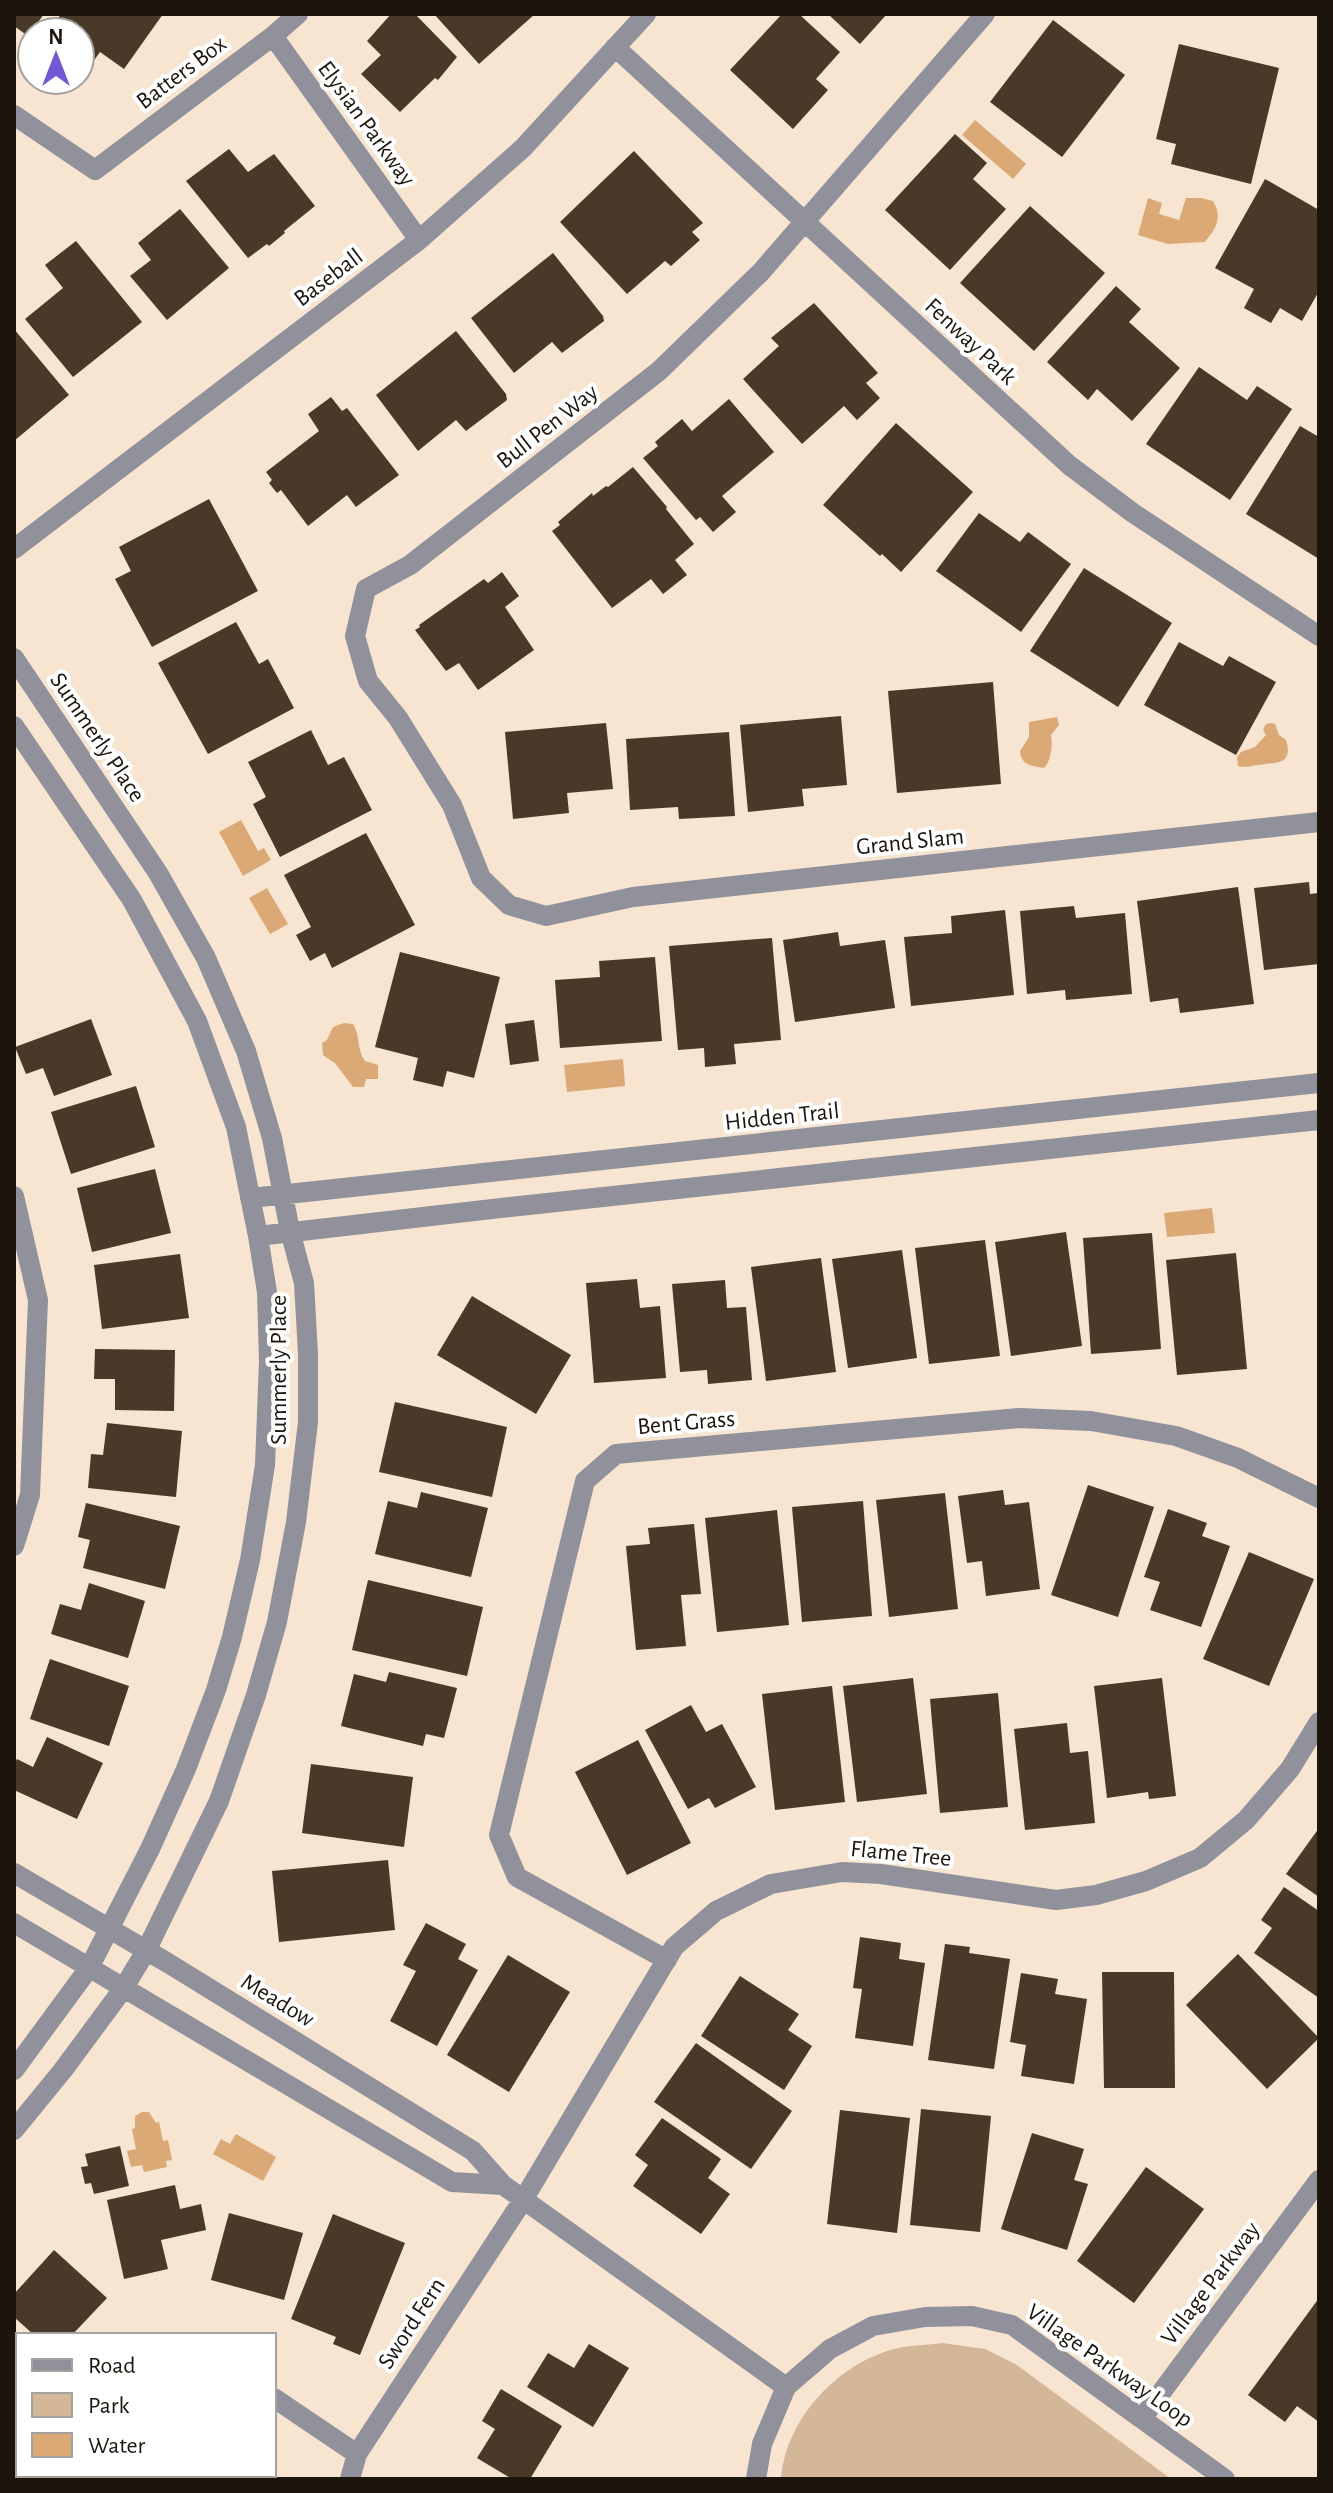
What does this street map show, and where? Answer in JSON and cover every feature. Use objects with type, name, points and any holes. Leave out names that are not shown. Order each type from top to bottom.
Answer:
[{"type":"street","name":"Batters Box","points":[[14,115],[95,170],[298,14]]},
{"type":"street","name":"Baseball","points":[[14,549],[419,240],[523,148],[646,14]]},
{"type":"street","name":"Bull Pen Way","points":[[509,905],[481,878],[452,805],[398,718],[368,681],[355,636],[366,589],[410,565],[659,371],[761,272],[985,14]]},
{"type":"street","name":"Elysian Parkway","points":[[273,36],[419,240]]},
{"type":"street","name":"Fenway Park","points":[[615,47],[1069,465],[1133,513],[1319,636]]},
{"type":"street","name":"Summerly Place","points":[[14,658],[158,873],[206,958],[246,1051],[272,1138],[290,1231],[304,1283],[308,1354],[308,1422],[296,1522],[277,1622],[256,1695],[219,1801],[146,1951],[123,1989],[14,2130]]},
{"type":"street","name":"Summerly Place","points":[[14,726],[132,900],[197,1021],[236,1127],[267,1292],[268,1421],[265,1465],[250,1560],[232,1637],[201,1730],[150,1849],[89,1968],[14,2070]]},
{"type":"street","name":"Grand Slam","points":[[509,905],[546,916],[633,897],[1319,822]]},
{"type":"street","name":"Hidden Trail","points":[[250,1198],[1319,1083]]},
{"type":"street","points":[[258,1236],[1319,1120]]},
{"type":"street","points":[[14,1196],[38,1300],[24,1409],[30,1495],[14,1546]]},
{"type":"street","name":"Bent Grass","points":[[667,1960],[517,1877],[499,1835],[585,1481],[616,1454],[1019,1418],[1091,1421],[1176,1436],[1238,1458],[1319,1498]]},
{"type":"street","name":"Flame Tree","points":[[523,2200],[674,1947],[716,1911],[771,1884],[842,1872],[881,1874],[1056,1900],[1096,1895],[1146,1881],[1200,1858],[1246,1820],[1290,1769],[1319,1722]]},
{"type":"street","name":"Meadow","points":[[14,1873],[473,2151],[503,2185],[786,2387]]},
{"type":"street","points":[[14,1923],[452,2182],[503,2185]]},
{"type":"street","name":"Village Parkway","points":[[1143,2417],[1319,2180]]},
{"type":"street","name":"Sword Fern","points":[[350,2479],[357,2454],[523,2200]]},
{"type":"street","name":"Village Parkway Loop","points":[[756,2479],[762,2444],[786,2387],[830,2349],[873,2326],[925,2317],[972,2316],[1012,2325],[1225,2479]]},
{"type":"street","points":[[276,2399],[357,2454]]},
{"type":"green space","points":[[942,2343],[985,2349],[1017,2365],[1171,2479],[781,2479],[793,2435],[819,2396],[836,2380],[876,2355],[903,2347]]},
{"type":"water","points":[[975,120],[1026,164],[1013,179],[962,135]]},
{"type":"water","points":[[1148,198],[1162,203],[1159,214],[1179,220],[1186,198],[1213,201],[1218,213],[1215,227],[1205,242],[1168,244],[1138,235]]},
{"type":"water","points":[[1057,717],[1059,725],[1051,735],[1051,752],[1046,765],[1044,768],[1028,764],[1022,759],[1020,751],[1029,737],[1029,722]]},
{"type":"water","points":[[1271,723],[1286,740],[1288,748],[1285,759],[1276,763],[1238,766],[1237,757],[1241,752],[1255,747],[1266,735],[1263,730],[1266,724]]},
{"type":"water","points":[[241,820],[258,851],[264,848],[271,860],[243,876],[219,832]]},
{"type":"water","points":[[267,888],[288,924],[270,934],[249,898]]},
{"type":"water","points":[[353,1024],[365,1061],[378,1065],[378,1079],[366,1079],[364,1087],[353,1087],[335,1063],[323,1055],[322,1043],[327,1040],[333,1027]]},
{"type":"water","points":[[623,1059],[625,1086],[567,1092],[564,1065]]},
{"type":"water","points":[[1212,1208],[1215,1233],[1167,1237],[1164,1213]]},
{"type":"water","points":[[149,2112],[156,2123],[159,2122],[163,2141],[168,2140],[172,2160],[166,2161],[167,2167],[144,2172],[142,2165],[131,2167],[127,2151],[136,2149],[132,2129],[135,2128],[135,2116]]},
{"type":"water","points":[[236,2134],[276,2157],[263,2181],[213,2154],[221,2139],[230,2144]]},
{"type":"building","points":[[14,14],[44,14],[16,16],[16,27]]},
{"type":"building","points":[[163,14],[124,69],[100,52],[96,58],[96,16],[60,16]]},
{"type":"building","points":[[391,14],[415,14],[457,57],[438,80],[435,78],[400,112],[361,74],[381,55],[367,41]]},
{"type":"building","points":[[434,14],[535,14],[479,64]]},
{"type":"building","points":[[782,14],[799,14],[840,52],[816,79],[828,90],[793,129],[730,70]]},
{"type":"building","points":[[828,14],[887,14],[860,44]]},
{"type":"building","points":[[1053,20],[1125,75],[1062,157],[990,102]]},
{"type":"building","points":[[1179,44],[1279,68],[1251,184],[1171,164],[1176,144],[1156,139]]},
{"type":"building","points":[[955,134],[987,163],[973,179],[1006,209],[950,270],[885,210]]},
{"type":"building","points":[[229,149],[248,172],[274,154],[315,206],[269,246],[267,244],[248,258],[186,181]]},
{"type":"building","points":[[634,151],[703,223],[692,232],[700,240],[671,266],[665,261],[627,294],[560,222]]},
{"type":"building","points":[[1265,179],[1319,210],[1319,291],[1302,321],[1280,308],[1271,323],[1244,308],[1254,289],[1215,268]]},
{"type":"building","points":[[1030,206],[1105,273],[1034,351],[960,283]]},
{"type":"building","points":[[180,209],[229,268],[167,320],[130,276],[151,260],[138,243]]},
{"type":"building","points":[[76,241],[142,322],[73,377],[25,319],[63,288],[45,265]]},
{"type":"building","points":[[553,253],[604,321],[562,353],[552,342],[514,373],[471,318]]},
{"type":"building","points":[[1116,286],[1141,309],[1129,322],[1180,368],[1132,421],[1097,389],[1088,400],[1047,362]]},
{"type":"building","points":[[814,303],[878,373],[866,383],[880,398],[857,420],[844,406],[802,444],[743,379],[779,346],[771,338]]},
{"type":"building","points":[[14,329],[69,395],[14,441]]},
{"type":"building","points":[[456,331],[506,394],[507,400],[466,431],[456,420],[418,451],[376,395]]},
{"type":"building","points":[[1199,367],[1247,400],[1257,386],[1292,409],[1230,500],[1146,444]]},
{"type":"building","points":[[331,397],[342,411],[347,408],[399,475],[356,507],[347,495],[308,526],[281,490],[277,493],[269,483],[272,480],[266,472],[319,431],[308,414]]},
{"type":"building","points":[[729,399],[774,452],[722,496],[736,512],[713,532],[700,517],[696,520],[643,458],[658,446],[655,442],[682,419],[692,431]]},
{"type":"building","points":[[896,423],[973,492],[901,572],[823,505]]},
{"type":"building","points":[[1300,426],[1319,437],[1319,559],[1246,514]]},
{"type":"building","points":[[633,467],[694,544],[675,560],[687,575],[663,594],[651,579],[612,608],[552,531],[592,493],[593,496],[608,487]]},
{"type":"building","points":[[209,499],[258,591],[152,647],[115,579],[131,571],[119,547]]},
{"type":"building","points":[[979,513],[1020,542],[1028,532],[1071,564],[1021,632],[936,571]]},
{"type":"building","points":[[1084,568],[1172,623],[1118,707],[1030,651]]},
{"type":"building","points":[[502,572],[519,596],[505,607],[534,650],[478,690],[459,663],[446,671],[415,630],[484,579],[488,583]]},
{"type":"building","points":[[236,622],[259,664],[268,659],[294,708],[208,754],[158,663]]},
{"type":"building","points":[[1179,642],[1223,666],[1229,656],[1276,682],[1236,755],[1144,705]]},
{"type":"building","points":[[993,682],[1001,784],[897,793],[888,691]]},
{"type":"building","points":[[841,716],[847,785],[802,789],[804,806],[748,812],[740,725]]},
{"type":"building","points":[[606,723],[613,789],[567,793],[569,813],[513,819],[505,732]]},
{"type":"building","points":[[311,730],[328,765],[344,757],[372,810],[280,857],[253,804],[266,797],[248,762]]},
{"type":"building","points":[[729,732],[735,816],[679,819],[678,807],[630,810],[626,739]]},
{"type":"building","points":[[366,833],[415,925],[332,968],[325,953],[310,961],[296,935],[311,927],[284,875]]},
{"type":"building","points":[[1309,882],[1310,894],[1319,893],[1319,964],[1264,970],[1254,888]]},
{"type":"building","points":[[1238,887],[1254,1004],[1180,1013],[1178,998],[1150,1002],[1137,901]]},
{"type":"building","points":[[1074,906],[1076,918],[1125,913],[1132,994],[1066,1000],[1065,990],[1027,994],[1020,911]]},
{"type":"building","points":[[1005,910],[1014,995],[911,1006],[904,937],[952,933],[951,916]]},
{"type":"building","points":[[838,932],[840,946],[885,940],[895,1008],[795,1022],[783,940]]},
{"type":"building","points":[[772,938],[781,1040],[734,1044],[736,1064],[705,1067],[704,1048],[678,1050],[669,946]]},
{"type":"building","points":[[400,952],[500,977],[474,1078],[447,1071],[443,1087],[413,1080],[418,1058],[375,1047]]},
{"type":"building","points":[[655,957],[662,1041],[560,1048],[555,980],[600,977],[599,961]]},
{"type":"building","points":[[91,1019],[112,1075],[54,1096],[43,1068],[26,1074],[15,1047]]},
{"type":"building","points":[[534,1020],[539,1061],[510,1065],[505,1024]]},
{"type":"building","points":[[136,1086],[155,1147],[71,1174],[51,1112]]},
{"type":"building","points":[[155,1169],[171,1233],[92,1252],[77,1188]]},
{"type":"building","points":[[1066,1232],[1082,1346],[1011,1356],[995,1242]]},
{"type":"building","points":[[1152,1233],[1161,1349],[1091,1354],[1083,1238]]},
{"type":"building","points":[[985,1240],[1000,1356],[929,1364],[915,1248]]},
{"type":"building","points":[[902,1250],[917,1358],[848,1368],[832,1259]]},
{"type":"building","points":[[1236,1253],[1247,1369],[1177,1375],[1166,1260]]},
{"type":"building","points":[[180,1254],[189,1318],[102,1329],[94,1265]]},
{"type":"building","points":[[821,1258],[836,1372],[766,1381],[751,1267]]},
{"type":"building","points":[[637,1279],[640,1308],[660,1306],[666,1378],[594,1383],[586,1283]]},
{"type":"building","points":[[725,1280],[727,1308],[746,1307],[752,1380],[708,1384],[707,1370],[680,1372],[672,1284]]},
{"type":"building","points":[[472,1296],[571,1355],[536,1414],[437,1355]]},
{"type":"building","points":[[95,1349],[175,1350],[174,1411],[115,1410],[115,1379],[94,1379]]},
{"type":"building","points":[[395,1402],[507,1427],[492,1497],[379,1472]]},
{"type":"building","points":[[107,1423],[182,1431],[176,1497],[88,1488],[91,1454],[103,1455]]},
{"type":"building","points":[[1088,1485],[1154,1507],[1118,1617],[1051,1595]]},
{"type":"building","points":[[1003,1490],[1005,1505],[1029,1502],[1040,1589],[986,1596],[982,1561],[967,1563],[958,1496]]},
{"type":"building","points":[[421,1492],[488,1508],[471,1577],[375,1554],[388,1501],[417,1508]]},
{"type":"building","points":[[945,1493],[958,1609],[889,1617],[876,1500]]},
{"type":"building","points":[[863,1501],[872,1616],[802,1622],[792,1507]]},
{"type":"building","points":[[86,1503],[180,1526],[165,1589],[83,1568],[90,1540],[78,1537]]},
{"type":"building","points":[[1168,1509],[1207,1523],[1202,1536],[1230,1546],[1201,1627],[1150,1610],[1160,1582],[1144,1577]]},
{"type":"building","points":[[777,1510],[789,1625],[717,1632],[705,1518]]},
{"type":"building","points":[[694,1524],[701,1594],[681,1595],[686,1646],[636,1650],[626,1546],[650,1544],[648,1528]]},
{"type":"building","points":[[1249,1552],[1314,1579],[1269,1686],[1203,1659]]},
{"type":"building","points":[[368,1580],[483,1607],[467,1676],[352,1650]]},
{"type":"building","points":[[89,1583],[145,1601],[128,1658],[51,1634],[60,1604],[81,1610]]},
{"type":"building","points":[[50,1659],[129,1686],[109,1746],[30,1719]]},
{"type":"building","points":[[389,1672],[457,1688],[444,1738],[426,1734],[423,1746],[341,1726],[354,1674],[386,1682]]},
{"type":"building","points":[[913,1678],[927,1794],[857,1802],[843,1686]]},
{"type":"building","points":[[1162,1678],[1176,1796],[1149,1799],[1148,1792],[1107,1798],[1094,1686]]},
{"type":"building","points":[[832,1686],[845,1802],[775,1810],[762,1694]]},
{"type":"building","points":[[998,1693],[1008,1807],[940,1813],[930,1699]]},
{"type":"building","points":[[691,1705],[706,1732],[722,1724],[756,1787],[715,1808],[709,1798],[688,1809],[645,1730]]},
{"type":"building","points":[[1067,1723],[1070,1753],[1088,1751],[1095,1823],[1025,1830],[1014,1729]]},
{"type":"building","points":[[47,1737],[103,1763],[77,1819],[14,1790],[14,1765],[17,1759],[33,1767]]},
{"type":"building","points":[[638,1740],[691,1843],[627,1875],[575,1772]]},
{"type":"building","points":[[311,1764],[413,1777],[404,1847],[302,1833]]},
{"type":"building","points":[[1319,1828],[1319,1897],[1286,1874]]},
{"type":"building","points":[[388,1860],[395,1930],[279,1942],[272,1871]]},
{"type":"building","points":[[1284,1887],[1319,1911],[1319,1998],[1254,1953],[1272,1928],[1261,1920]]},
{"type":"building","points":[[426,1923],[466,1944],[458,1959],[478,1970],[437,2046],[390,2021],[416,1971],[403,1965]]},
{"type":"building","points":[[860,1937],[901,1943],[899,1959],[925,1963],[913,2046],[855,2038],[862,1989],[853,1988]]},
{"type":"building","points":[[945,1944],[970,1947],[969,1953],[1010,1959],[994,2069],[928,2060]]},
{"type":"building","points":[[1238,1954],[1319,2038],[1267,2089],[1186,2005]]},
{"type":"building","points":[[508,1955],[570,1992],[509,2092],[447,2055]]},
{"type":"building","points":[[1102,1972],[1174,1972],[1175,2088],[1104,2088]]},
{"type":"building","points":[[1021,1973],[1058,1979],[1055,1994],[1087,1999],[1074,2084],[1021,2076],[1026,2045],[1010,2042]]},
{"type":"building","points":[[740,1976],[799,2014],[788,2030],[812,2046],[784,2090],[701,2036]]},
{"type":"building","points":[[696,2043],[792,2111],[751,2169],[654,2102]]},
{"type":"building","points":[[921,2109],[991,2116],[980,2232],[910,2225]]},
{"type":"building","points":[[840,2110],[910,2118],[897,2233],[827,2224]]},
{"type":"building","points":[[662,2118],[721,2159],[708,2178],[730,2194],[701,2234],[633,2186],[648,2165],[635,2155]]},
{"type":"building","points":[[1032,2133],[1084,2149],[1074,2180],[1088,2184],[1067,2250],[1001,2229]]},
{"type":"building","points":[[120,2146],[129,2186],[94,2194],[91,2183],[85,2184],[81,2167],[88,2166],[85,2154]]},
{"type":"building","points":[[1146,2167],[1204,2209],[1134,2303],[1077,2261]]},
{"type":"building","points":[[175,2185],[180,2209],[201,2204],[206,2230],[161,2240],[168,2269],[124,2279],[107,2200]]},
{"type":"building","points":[[229,2213],[303,2233],[284,2300],[211,2280]]},
{"type":"building","points":[[333,2214],[405,2243],[360,2355],[333,2344],[336,2337],[291,2319]]},
{"type":"building","points":[[54,2250],[107,2298],[74,2333],[32,2333],[14,2317],[14,2294]]},
{"type":"building","points":[[1319,2298],[1319,2422],[1297,2406],[1285,2422],[1248,2395]]},
{"type":"building","points":[[589,2344],[629,2368],[593,2427],[527,2387],[548,2353],[574,2368]]},
{"type":"building","points":[[14,2352],[16,2411],[14,2413]]},
{"type":"building","points":[[501,2389],[562,2426],[530,2479],[512,2479],[477,2458],[495,2429],[482,2421]]},
{"type":"building","points":[[235,2477],[237,2479],[143,2479]]}]
